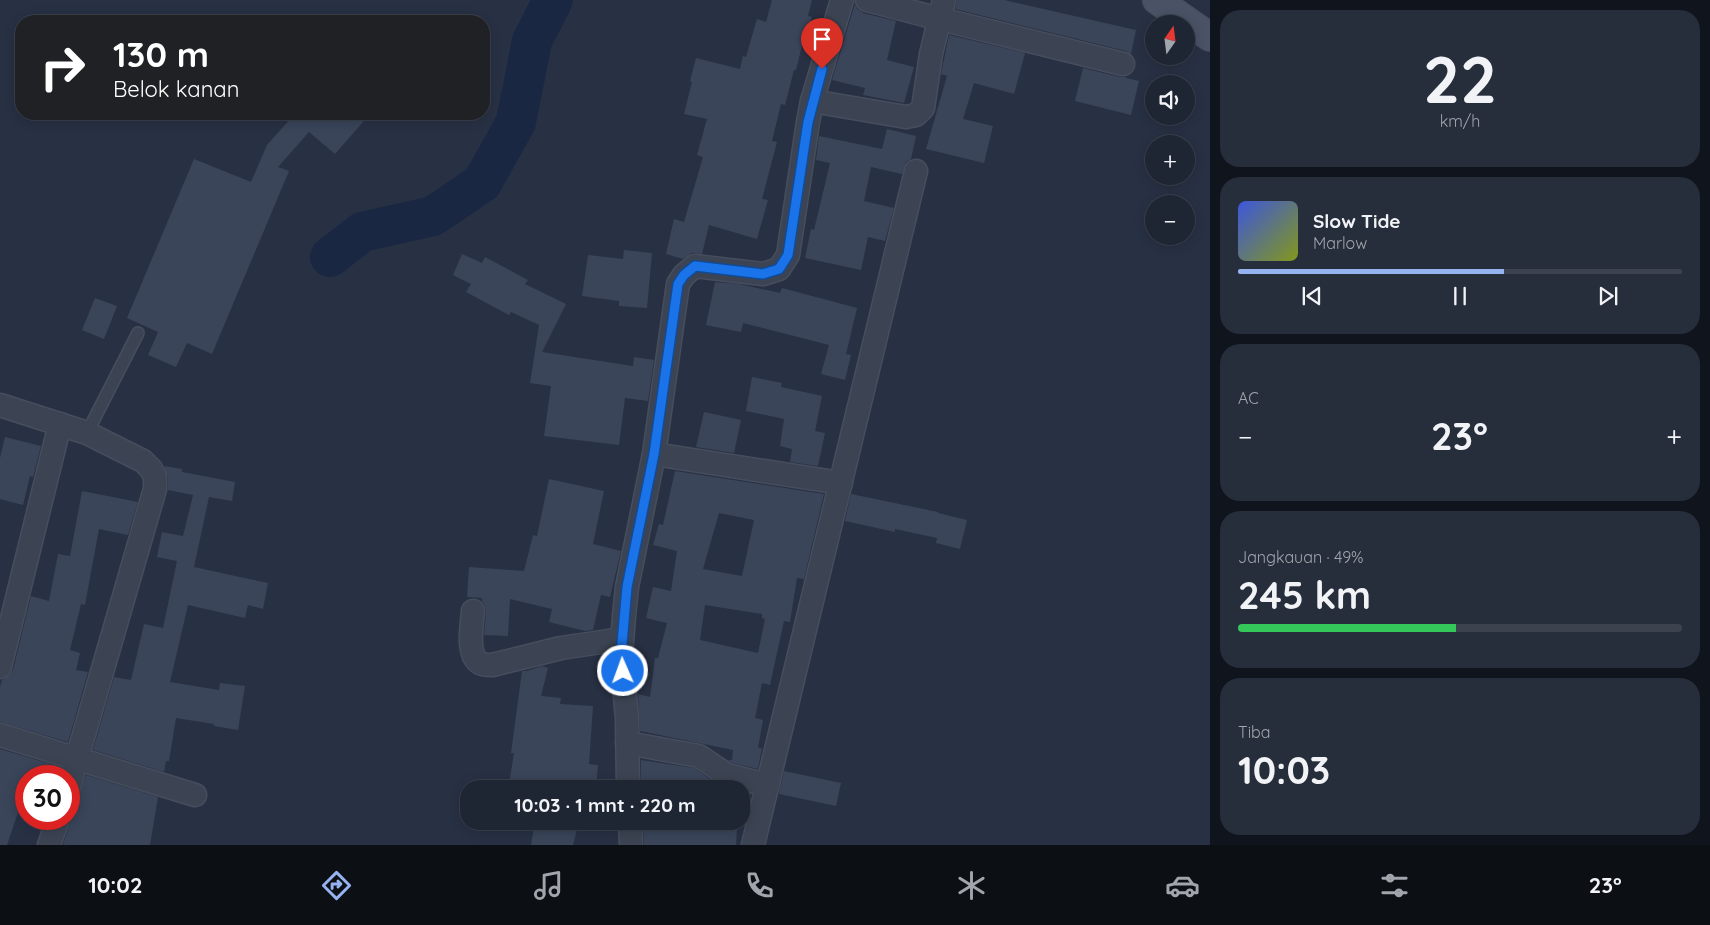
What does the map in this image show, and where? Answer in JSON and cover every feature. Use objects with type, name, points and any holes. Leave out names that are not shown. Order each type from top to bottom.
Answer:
[{"type":"main road","points":[[1158,0],[1210,37]]},
{"type":"street","points":[[628,780],[627,718],[621,655],[627,587],[654,454],[678,284],[684,275],[695,266],[763,274],[779,269],[788,255],[812,101],[842,0]]},
{"type":"street","points":[[867,0],[942,10],[1123,64]]},
{"type":"street","points":[[812,101],[906,117],[916,115],[923,108],[931,54],[942,10]]},
{"type":"street","points":[[753,845],[916,171]]},
{"type":"street","points":[[0,405],[87,433],[143,461],[151,468],[155,477],[155,489],[75,765]]},
{"type":"street","points":[[0,667],[10,585],[60,424]]},
{"type":"street","points":[[654,454],[841,483]]},
{"type":"street","points":[[473,612],[472,648],[474,657],[479,663],[492,665],[561,648],[622,639]]},
{"type":"street","points":[[0,736],[195,795]]},
{"type":"street","points":[[627,743],[699,756],[727,774],[768,785]]},
{"type":"street","points":[[49,845],[54,830]]},
{"type":"street","points":[[630,830],[631,845]]},
{"type":"lane","points":[[87,433],[138,334]]},
{"type":"building","points":[[772,0],[812,0],[808,16],[812,17],[805,41],[803,41],[796,70],[794,70],[785,105],[781,104],[772,141],[777,142],[762,199],[768,200],[757,239],[709,225],[702,254],[692,253],[683,259],[666,254],[674,219],[684,222],[703,157],[697,155],[707,119],[684,114],[696,58],[740,69],[743,56],[746,57],[757,19],[766,22]]},
{"type":"building","points":[[957,0],[1004,0],[1136,30],[1131,54],[1126,51],[955,9]]},
{"type":"building","points":[[855,4],[857,9],[863,13],[896,21],[887,60],[914,67],[904,103],[863,95],[865,88],[832,80]]},
{"type":"building","points":[[949,35],[1025,53],[1014,94],[974,83],[963,119],[993,126],[984,163],[926,149],[947,76],[941,74]]},
{"type":"building","points":[[1083,68],[1139,81],[1131,115],[1075,101]]},
{"type":"building","points":[[289,120],[365,120],[335,154],[309,132],[278,167],[289,171],[212,354],[187,343],[176,367],[148,355],[158,332],[127,318],[194,159],[251,182],[267,145]]},
{"type":"building","points":[[887,129],[916,136],[911,159],[906,162],[902,174],[871,167],[864,201],[894,208],[885,241],[868,237],[861,270],[805,258],[811,229],[814,230],[830,163],[816,160],[819,136],[882,149]]},
{"type":"building","points":[[624,250],[652,253],[647,308],[619,306],[619,301],[582,296],[588,255],[623,259]]},
{"type":"building","points":[[462,254],[482,263],[485,257],[528,280],[525,284],[566,304],[542,352],[633,366],[634,357],[654,360],[648,401],[625,398],[619,445],[544,436],[551,386],[530,383],[539,325],[511,312],[509,315],[466,292],[471,284],[453,275]]},
{"type":"building","points":[[715,282],[739,284],[780,293],[782,288],[857,308],[846,354],[851,355],[845,380],[821,374],[829,345],[743,323],[741,332],[706,325]]},
{"type":"building","points":[[95,298],[117,306],[104,339],[82,330]]},
{"type":"building","points":[[752,377],[782,383],[781,387],[822,396],[815,431],[825,433],[818,466],[790,462],[792,449],[780,446],[784,419],[746,411]]},
{"type":"building","points":[[704,412],[741,420],[734,453],[696,447]]},
{"type":"building","points":[[5,437],[41,446],[33,477],[30,476],[23,505],[0,499],[0,458]]},
{"type":"building","points":[[164,466],[182,469],[182,472],[235,482],[232,501],[209,497],[194,567],[268,583],[263,609],[248,605],[245,618],[188,605],[170,682],[219,690],[220,683],[245,686],[238,730],[176,718],[169,761],[166,761],[164,772],[93,750],[114,677],[131,680],[144,624],[163,628],[177,561],[157,557],[162,532],[183,536],[193,495],[168,490],[168,477]]},
{"type":"building","points":[[675,471],[824,494],[804,579],[797,578],[790,622],[784,621],[770,685],[762,683],[755,718],[763,720],[758,748],[762,748],[758,769],[732,763],[728,760],[732,760],[733,750],[640,731],[638,694],[650,697],[655,658],[658,658],[667,623],[646,618],[653,587],[671,591],[677,551],[653,545],[659,524],[663,525]],"holes":[[[719,513],[754,520],[742,576],[703,569]],[[705,605],[762,614],[762,618],[765,619],[758,653],[700,640]]]},
{"type":"building","points":[[549,479],[604,491],[593,544],[621,551],[610,597],[601,595],[593,630],[585,631],[549,622],[552,609],[510,599],[508,636],[484,635],[486,612],[482,598],[467,597],[469,567],[524,571],[533,535],[537,536]]},
{"type":"building","points":[[82,491],[138,502],[128,535],[99,529],[85,605],[81,604],[70,650],[80,653],[76,670],[88,672],[68,742],[0,722],[0,687],[2,680],[9,676],[13,670],[31,596],[49,601],[58,554],[70,556]]},
{"type":"building","points":[[851,494],[967,520],[960,549],[936,543],[937,538],[895,529],[895,532],[845,521]]},
{"type":"building","points":[[542,666],[548,668],[541,696],[561,698],[560,704],[593,706],[589,764],[598,765],[597,780],[510,780],[514,753],[511,753],[522,671]]},
{"type":"building","points":[[0,749],[54,765],[15,765],[15,821],[7,845],[0,845]]},
{"type":"building","points":[[641,760],[694,768],[711,780],[641,780]]},
{"type":"building","points":[[784,771],[841,783],[836,806],[779,794]]},
{"type":"building","points":[[86,775],[158,797],[150,845],[63,845],[68,830],[80,830],[80,790]]},
{"type":"building","points":[[534,830],[577,830],[573,845],[531,845]]},
{"type":"building","points":[[643,830],[737,830],[736,845],[644,845]]},
{"type":"waterway","points":[[330,257],[362,232],[433,216],[482,183],[516,122],[532,41],[553,0]]},
{"type":"route","points":[[623,671],[621,655],[627,587],[654,454],[678,284],[684,275],[695,266],[763,274],[779,269],[788,255],[808,122],[822,69]]}]
